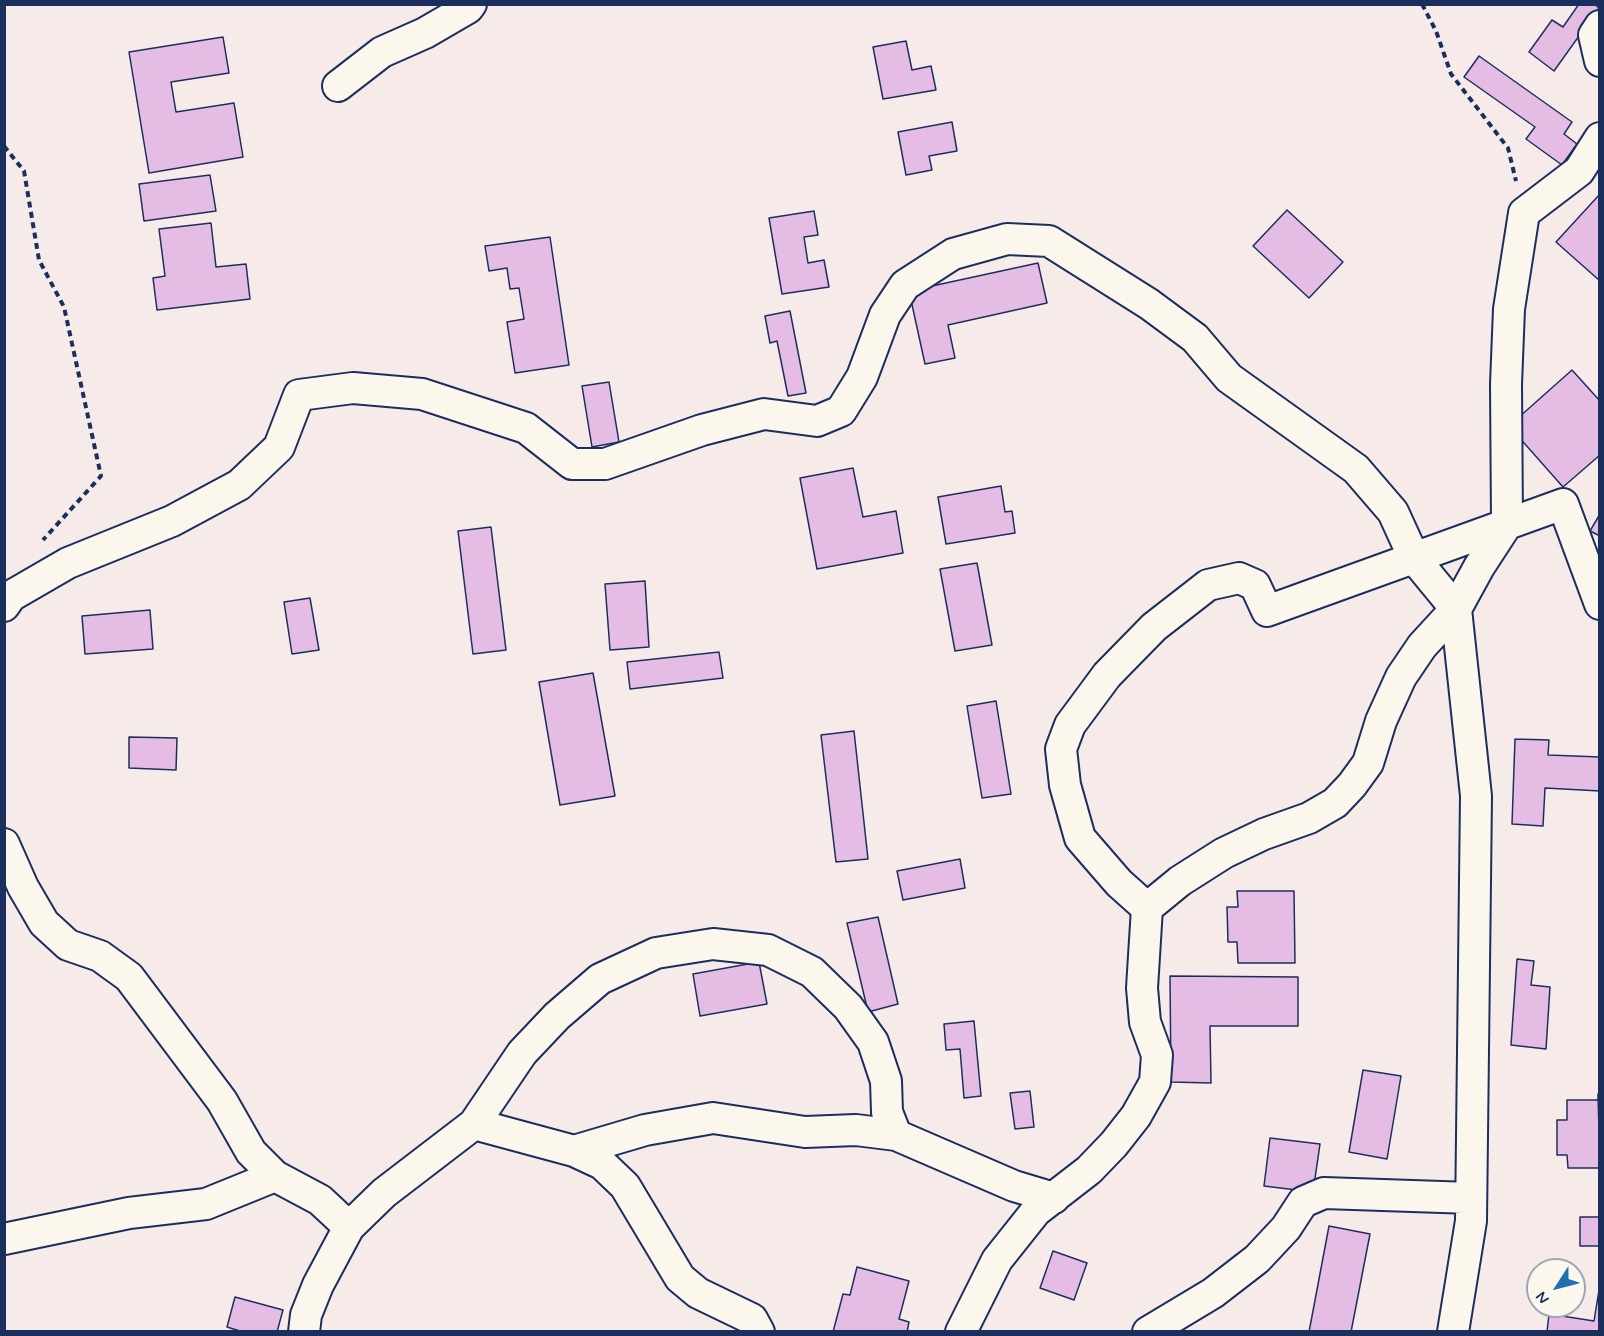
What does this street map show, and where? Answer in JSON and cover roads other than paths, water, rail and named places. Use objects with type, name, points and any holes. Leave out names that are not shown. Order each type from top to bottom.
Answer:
[{"type":"street","points":[[338,86],[382,52],[425,33],[471,4]]},
{"type":"street","points":[[1599,26],[1594,35],[1599,61]]},
{"type":"street","points":[[962,1332],[998,1260],[1036,1211],[1089,1170],[1114,1144],[1136,1116],[1155,1082],[1157,1055],[1145,1022],[1142,988],[1147,908],[1180,882],[1224,853],[1264,834],[1309,818],[1335,803],[1352,785],[1368,763],[1381,721],[1401,677],[1422,646],[1456,609],[1479,567],[1507,524],[1506,384],[1509,309],[1524,213],[1580,171],[1599,138]]},
{"type":"street","points":[[4,606],[11,596],[68,563],[172,521],[239,485],[279,447],[299,395],[352,388],[422,394],[526,428],[572,464],[605,464],[702,430],[764,414],[817,421],[841,411],[862,377],[885,315],[905,285],[953,254],[1007,239],[1049,241],[1149,304],[1195,338],[1229,378],[1356,469],[1393,512],[1414,558],[1456,609],[1476,796],[1471,1221],[1453,1332]]},
{"type":"street","points":[[1147,908],[1119,883],[1080,838],[1065,785],[1061,749],[1070,725],[1107,675],[1154,627],[1208,585],[1239,578],[1255,585],[1267,611],[1563,504],[1599,604]]},
{"type":"street","points":[[4,844],[23,887],[44,922],[68,945],[100,956],[129,977],[222,1101],[251,1152],[275,1176],[320,1200],[349,1227]]},
{"type":"street","points":[[304,1332],[306,1315],[318,1285],[349,1227],[384,1193],[474,1124],[522,1053],[557,1016],[600,979],[656,953],[713,944],[768,950],[812,972],[848,1007],[873,1042],[886,1081],[887,1112],[896,1135]]},
{"type":"street","points":[[574,1151],[645,1130],[712,1118],[805,1132],[856,1130],[896,1135],[1014,1186],[1054,1198]]},
{"type":"street","points":[[474,1124],[574,1151],[602,1164],[625,1186],[680,1278],[698,1293],[752,1319],[759,1332]]},
{"type":"street","points":[[4,1239],[129,1213],[206,1204],[275,1176]]},
{"type":"street","points":[[1148,1332],[1213,1293],[1257,1259],[1286,1228],[1303,1202],[1324,1192],[1471,1198]]}]
